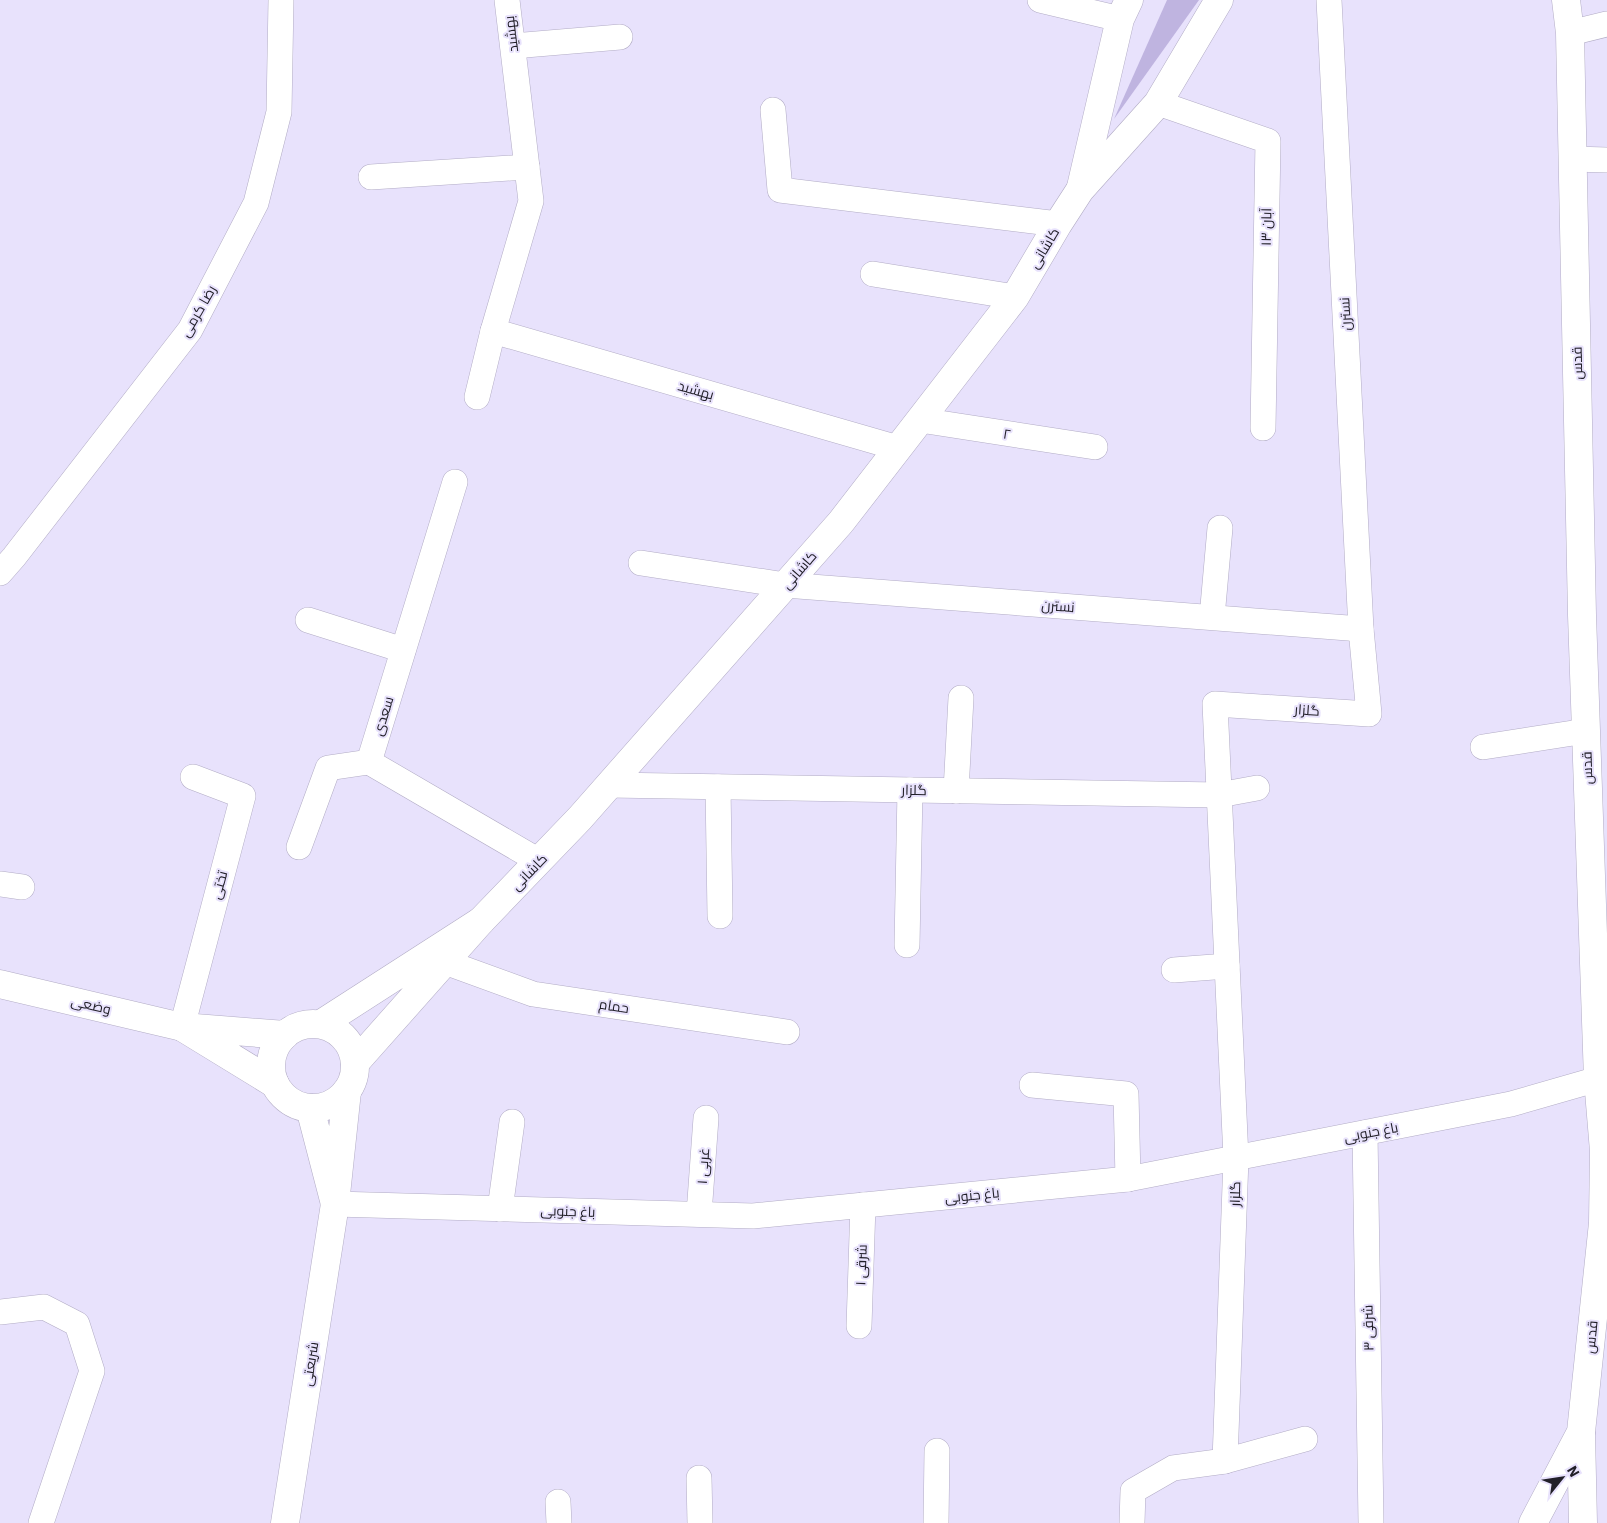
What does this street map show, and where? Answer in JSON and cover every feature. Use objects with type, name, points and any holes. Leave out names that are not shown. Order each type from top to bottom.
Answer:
[{"type":"street","name":"رضا کرمی","points":[[0,573],[190,330],[256,203],[279,112],[281,0]]},
{"type":"street","name":"بهشید","points":[[478,397],[493,331],[531,201],[507,0]]},
{"type":"street","points":[[1040,0],[1125,10],[1080,190]]},
{"type":"street","points":[[1080,190],[1158,103],[1219,0]]},
{"type":"street","name":"نسترن","points":[[1329,0],[1361,629],[1369,714]]},
{"type":"street","name":"قدس","points":[[1533,1523],[1581,1432],[1603,1223],[1605,1151],[1598,1079],[1600,950],[1586,731],[1582,615],[1570,33],[1566,0]]},
{"type":"street","points":[[1570,33],[1607,24]]},
{"type":"street","points":[[513,46],[620,36]]},
{"type":"street","name":"۱۳ آبان","points":[[1158,103],[1268,142],[1263,428]]},
{"type":"street","points":[[773,110],[780,190],[1058,224]]},
{"type":"street","points":[[1573,159],[1607,160]]},
{"type":"street","points":[[371,177],[527,167]]},
{"type":"street","name":"کاشانی","points":[[481,921],[580,818],[841,522],[1015,298],[1080,190]]},
{"type":"street","points":[[873,274],[1015,298]]},
{"type":"street","name":"بهشید","points":[[493,331],[898,448]]},
{"type":"street","name":"۲","points":[[920,420],[1096,447]]},
{"type":"street","name":"سعدی","points":[[370,762],[455,482]]},
{"type":"street","points":[[1212,617],[1220,528]]},
{"type":"street","name":"نسترن","points":[[641,563],[785,585],[1361,629]]},
{"type":"street","points":[[308,620],[404,650]]},
{"type":"street","points":[[956,791],[961,698]]},
{"type":"street","name":"گلزار","points":[[1225,1461],[1236,1158],[1215,704],[1369,714]]},
{"type":"street","points":[[1483,747],[1586,731]]},
{"type":"street","points":[[299,847],[328,768],[370,762],[539,861]]},
{"type":"street","name":"تختی","points":[[182,1027],[243,796],[193,777]]},
{"type":"street","name":"گلزار","points":[[609,785],[1219,795],[1256,788]]},
{"type":"street","points":[[718,787],[720,916]]},
{"type":"street","points":[[907,945],[910,790]]},
{"type":"street","points":[[355,1063],[481,921]]},
{"type":"street","points":[[321,1024],[481,921]]},
{"type":"street","name":"حمام","points":[[444,962],[533,994],[787,1032]]},
{"type":"street","points":[[1174,970],[1227,966]]},
{"type":"street","name":"وضعی","points":[[0,984],[182,1027]]},
{"type":"street","points":[[321,1024],[344,1036],[352,1048],[355,1063],[354,1077],[348,1090],[337,1101],[324,1107],[310,1108],[295,1104],[283,1096],[275,1084],[271,1070],[272,1057],[276,1045],[284,1034],[295,1027],[321,1024]]},
{"type":"street","points":[[182,1027],[284,1034]]},
{"type":"street","points":[[182,1027],[275,1084]]},
{"type":"street","name":"باغ جنوبی","points":[[335,1204],[754,1216],[1128,1179],[1511,1104],[1598,1079]]},
{"type":"street","points":[[1032,1085],[1126,1094],[1128,1179]]},
{"type":"street","name":"شریعتی","points":[[285,1523],[335,1204],[348,1090]]},
{"type":"street","points":[[310,1108],[335,1204]]},
{"type":"street","name":"۱ غربی","points":[[700,1214],[706,1118]]},
{"type":"street","points":[[500,1209],[512,1122]]},
{"type":"street","name":"۳ شرقی","points":[[1365,1133],[1371,1523]]},
{"type":"street","name":"۱ شرقی","points":[[859,1326],[864,1205]]},
{"type":"street","points":[[0,1312],[44,1307],[77,1324],[92,1371],[41,1523]]},
{"type":"street","points":[[1581,1432],[1583,1523]]},
{"type":"street","points":[[1132,1523],[1133,1491],[1173,1468],[1225,1461],[1305,1439]]},
{"type":"street","points":[[936,1523],[937,1451]]},
{"type":"street","points":[[699,1478],[700,1523]]},
{"type":"shaded area","points":[[1167,0],[1199,0],[1114,119]]}]
